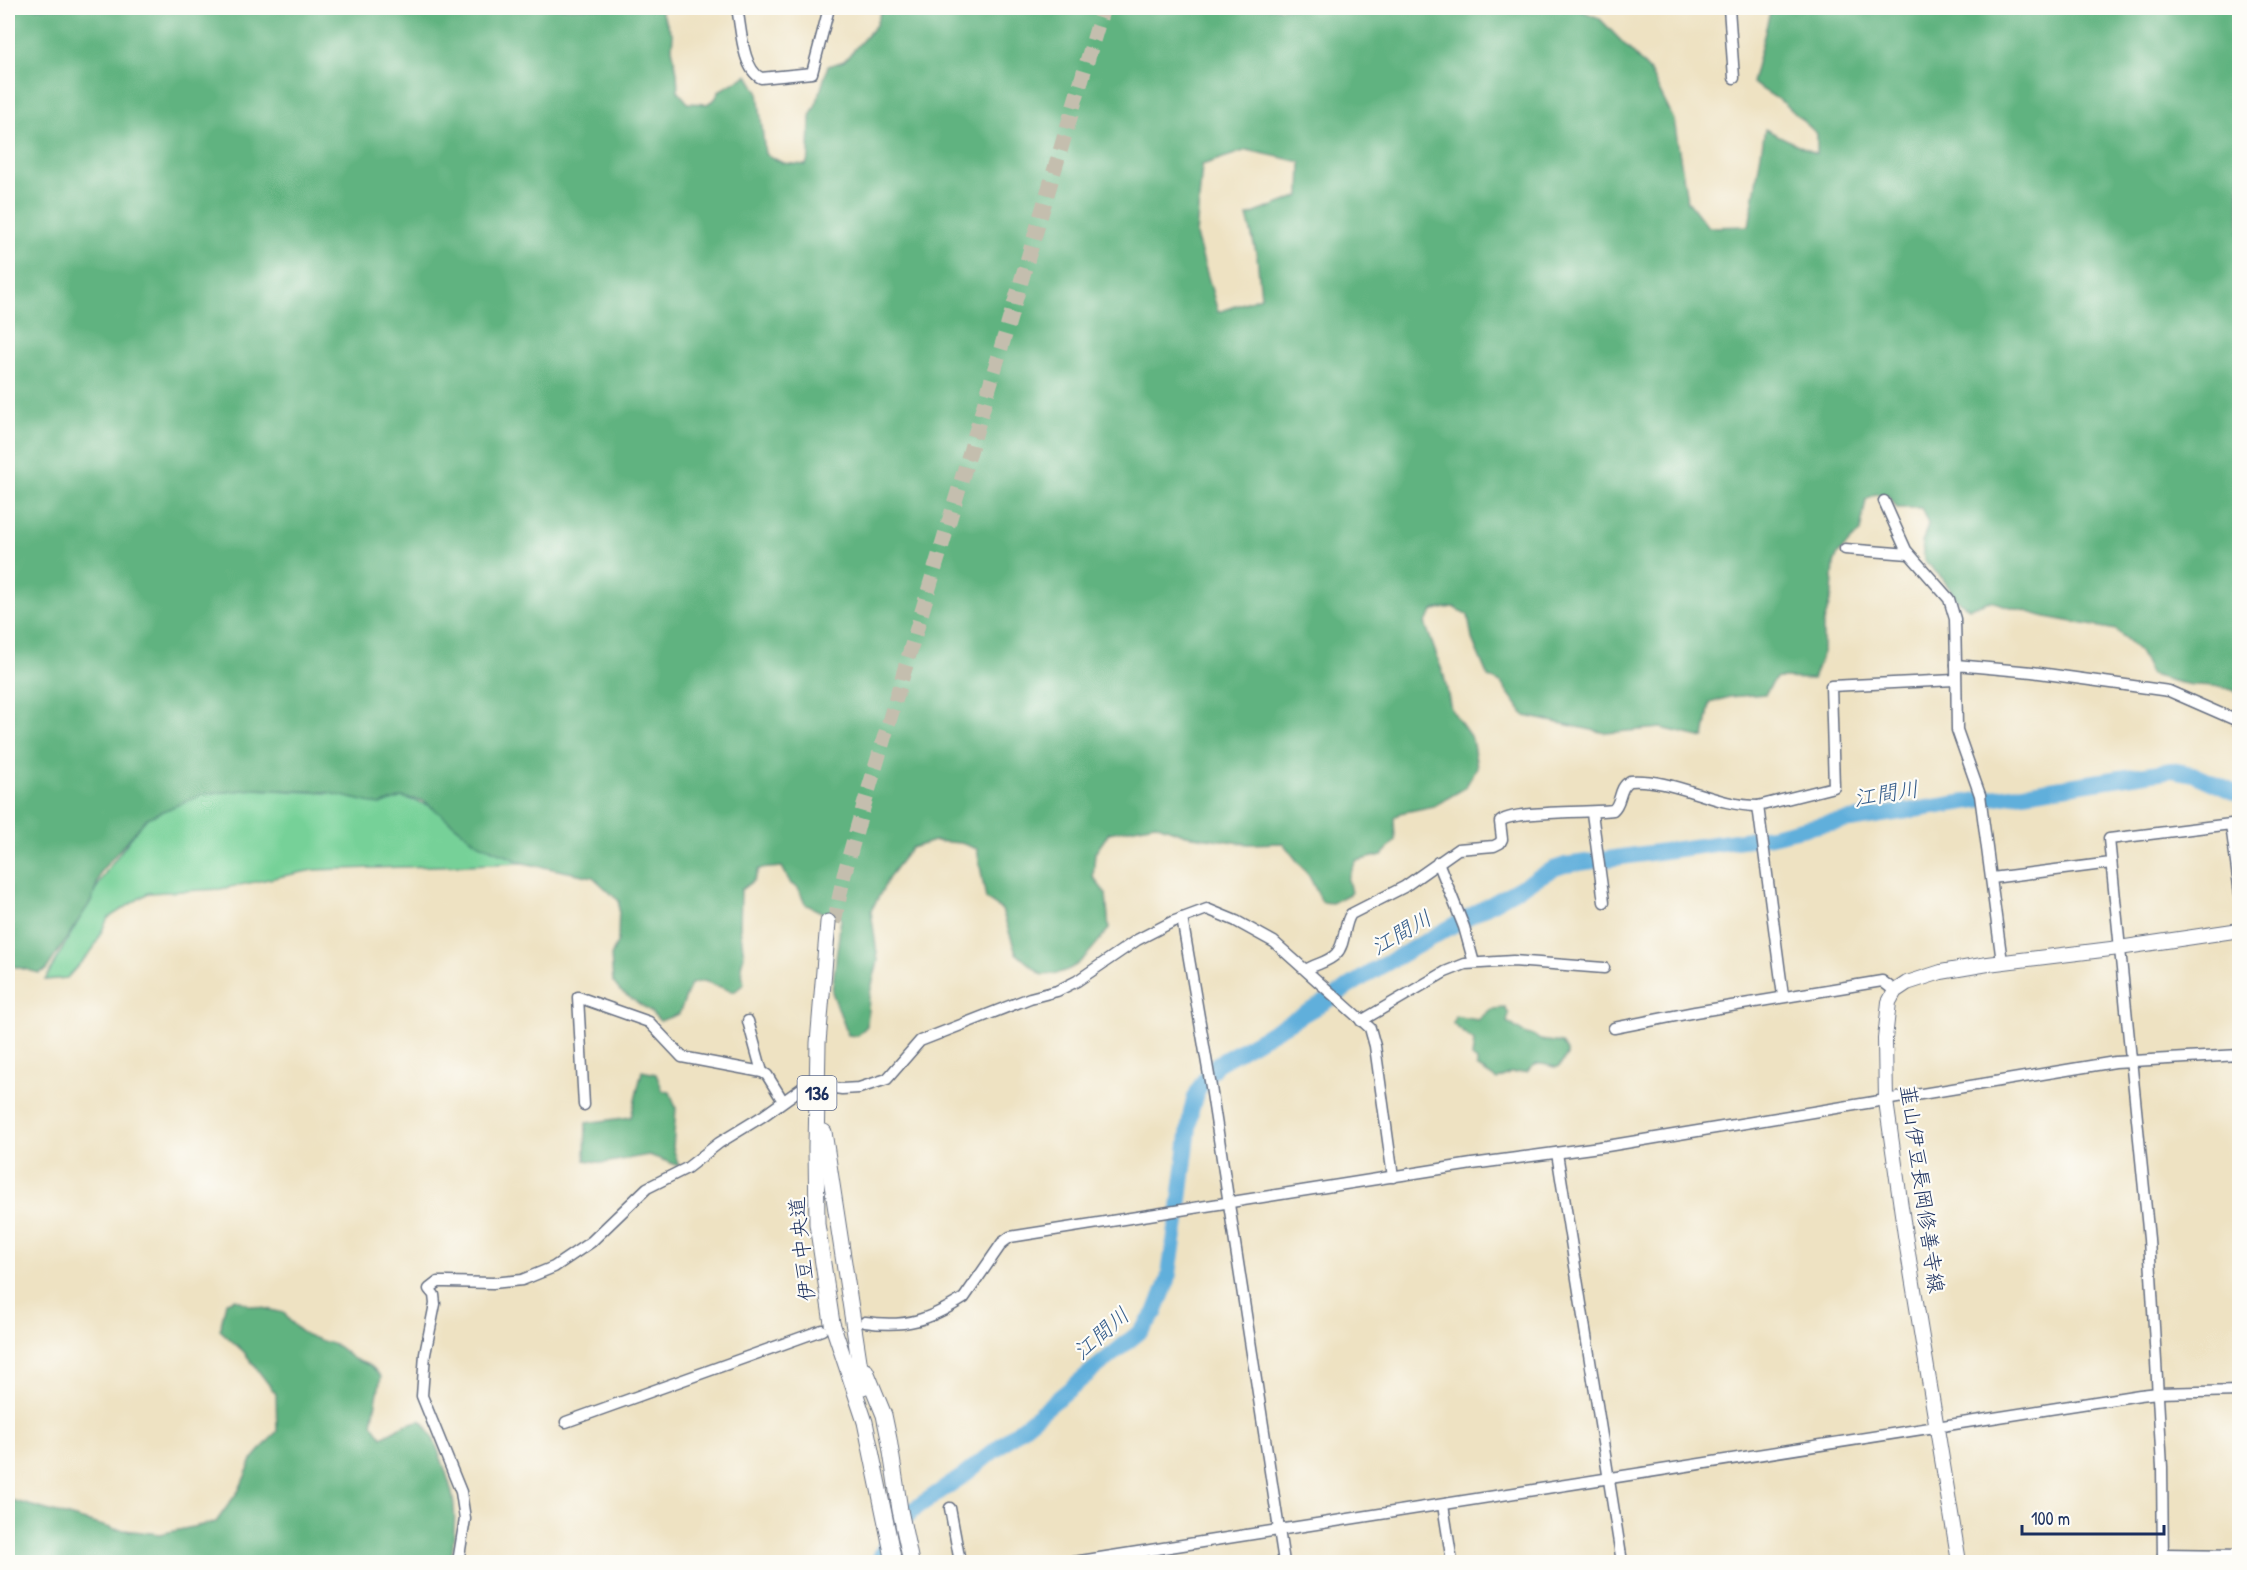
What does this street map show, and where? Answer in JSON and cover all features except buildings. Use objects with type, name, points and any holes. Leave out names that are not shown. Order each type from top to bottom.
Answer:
[{"type":"highway","name":"伊豆中央道","points":[[831,923],[822,1101],[828,1165],[855,1340],[884,1415],[891,1447],[888,1512],[829,1312],[817,1224],[818,1043],[831,923]]},
{"type":"highway","points":[[888,1512],[907,1560]]},
{"type":"highway","name":"136","points":[[886,1563],[888,1512]]},
{"type":"highway","name":"136","points":[[888,1512],[894,1563]]},
{"type":"main road","points":[[1895,991],[1908,983],[1941,972],[2240,930]]},
{"type":"main road","name":"韮山伊豆長岡修善寺線","points":[[1895,991],[1889,1002],[1886,1016],[1886,1101],[1935,1427],[1959,1563]]},
{"type":"street","points":[[737,8],[747,61],[755,75],[760,78],[812,73],[829,8]]},
{"type":"street","points":[[1729,8],[1734,78]]},
{"type":"street","points":[[1884,501],[1909,554],[1949,599],[1955,619],[1958,736],[1981,801],[2002,962]]},
{"type":"street","points":[[1845,549],[1909,554]]},
{"type":"street","points":[[1956,665],[2032,672],[2169,691],[2240,722]]},
{"type":"street","points":[[1306,970],[1335,956],[1341,946],[1351,914],[1404,887],[1461,848],[1494,846],[1500,843],[1502,838],[1500,822],[1506,817],[1526,814],[1592,813],[1616,809],[1626,783],[1635,781],[1662,785],[1732,804],[1758,806],[1834,787],[1831,686],[1955,680]]},
{"type":"street","points":[[1758,806],[1783,996]]},
{"type":"street","points":[[1592,813],[1604,902]]},
{"type":"street","points":[[2240,894],[2231,824],[2109,839],[2149,1232],[2162,1467],[2163,1558],[2240,1555]]},
{"type":"street","points":[[1438,862],[1461,920],[1474,963]]},
{"type":"street","points":[[1992,878],[2110,863]]},
{"type":"street","points":[[827,1087],[859,1088],[887,1079],[920,1041],[1068,986],[1137,940],[1200,910],[1213,910],[1274,942],[1370,1028],[1375,1046],[1393,1177]]},
{"type":"street","points":[[1182,918],[1211,1087],[1284,1563]]},
{"type":"street","points":[[1361,1021],[1445,972],[1466,964],[1513,961],[1604,968]]},
{"type":"street","points":[[1614,1028],[1783,996],[1882,981],[1895,991]]},
{"type":"street","points":[[584,1104],[578,997],[649,1022],[682,1056],[762,1072],[767,1075],[783,1101]]},
{"type":"street","points":[[748,1021],[762,1072]]},
{"type":"street","points":[[865,1322],[901,1325],[955,1304],[964,1298],[1002,1243],[1010,1237],[2132,1061],[2240,1055]]},
{"type":"street","points":[[458,1563],[465,1519],[461,1492],[422,1396],[425,1354],[435,1304],[434,1296],[429,1289],[438,1282],[493,1283],[522,1280],[554,1267],[591,1242],[647,1188],[687,1168],[719,1143],[802,1088],[811,1087]]},
{"type":"street","points":[[1557,1153],[1623,1563]]},
{"type":"street","points":[[566,1422],[822,1330]]},
{"type":"street","points":[[1074,1563],[1116,1559],[1443,1504],[2158,1393],[2240,1391]]},
{"type":"street","points":[[1443,1504],[1452,1563]]},
{"type":"street","points":[[950,1508],[960,1563]]},
{"type":"green space","points":[[8,8],[659,8],[673,35],[672,48],[678,91],[688,103],[707,104],[715,99],[720,90],[748,75],[758,92],[765,154],[783,163],[806,165],[809,156],[810,116],[817,102],[828,66],[844,61],[876,25],[882,8],[1575,8],[1599,18],[1649,70],[1674,120],[1687,200],[1708,227],[1749,226],[1765,129],[1817,154],[1817,134],[1784,103],[1752,83],[1771,8],[2239,8],[2239,693],[2222,687],[2188,684],[2151,675],[2138,650],[2116,630],[2046,617],[1990,601],[1969,608],[1959,602],[1943,579],[1924,560],[1922,543],[1928,524],[1921,508],[1897,508],[1889,496],[1875,494],[1866,500],[1860,532],[1838,554],[1834,563],[1832,594],[1823,626],[1823,652],[1813,679],[1776,678],[1765,694],[1729,697],[1710,703],[1704,738],[1661,728],[1606,733],[1525,716],[1501,683],[1488,677],[1472,639],[1468,615],[1454,607],[1434,610],[1425,623],[1444,676],[1451,709],[1472,739],[1477,767],[1465,788],[1434,806],[1400,813],[1394,818],[1395,841],[1382,855],[1356,861],[1348,879],[1351,893],[1332,903],[1322,902],[1309,876],[1283,843],[1248,844],[1186,835],[1155,824],[1109,833],[1095,853],[1093,877],[1106,894],[1109,929],[1087,955],[1073,967],[1055,974],[1042,975],[1016,953],[1002,910],[986,899],[977,849],[961,843],[934,841],[911,848],[891,874],[871,911],[878,961],[869,997],[867,1026],[857,1036],[848,1035],[832,992],[841,918],[837,914],[823,913],[805,904],[798,888],[791,884],[782,867],[759,869],[754,880],[741,890],[740,927],[744,956],[741,966],[744,984],[734,992],[704,981],[691,984],[679,1014],[660,1021],[650,1011],[620,991],[613,982],[611,956],[618,940],[619,901],[593,877],[523,863],[477,843],[424,801],[402,797],[380,805],[325,792],[254,789],[203,794],[147,818],[101,871],[92,900],[46,970],[39,973],[8,965]],"holes":[[[1247,150],[1301,162],[1300,196],[1247,216],[1257,256],[1261,297],[1218,312],[1196,235],[1202,165]]]},
{"type":"green space","points":[[254,789],[402,797],[428,805],[523,863],[313,870],[220,889],[148,893],[108,918],[93,949],[67,978],[45,980],[107,870],[146,818],[203,794]]},
{"type":"green space","points":[[1505,1008],[1509,1014],[1507,1022],[1523,1032],[1540,1040],[1562,1043],[1567,1054],[1560,1066],[1540,1064],[1531,1067],[1527,1072],[1510,1073],[1497,1080],[1477,1067],[1477,1061],[1472,1057],[1474,1041],[1453,1024],[1455,1016],[1478,1020],[1491,1009]]},
{"type":"green space","points":[[642,1071],[656,1074],[663,1091],[670,1092],[676,1108],[673,1148],[679,1166],[649,1155],[604,1163],[585,1160],[586,1123],[631,1117]]},
{"type":"green space","points":[[236,1299],[249,1305],[284,1313],[300,1331],[335,1345],[354,1359],[374,1369],[381,1377],[372,1423],[382,1437],[402,1426],[420,1420],[425,1425],[442,1460],[453,1498],[455,1520],[451,1562],[8,1562],[8,1499],[114,1529],[160,1534],[216,1522],[239,1490],[252,1460],[277,1431],[276,1394],[244,1352],[220,1330],[226,1302]]},
{"type":"waterway","name":"江間川","points":[[878,1562],[892,1532],[914,1509],[963,1476],[1142,1330],[1155,1313],[1168,1280],[1191,1111],[1202,1083],[1217,1064],[1325,1002],[1373,971],[1553,869],[1565,865],[1771,836],[1824,824],[2172,770],[2193,774],[2240,795]]},
{"type":"tunnel","points":[[834,923],[858,825],[1103,8]]}]
